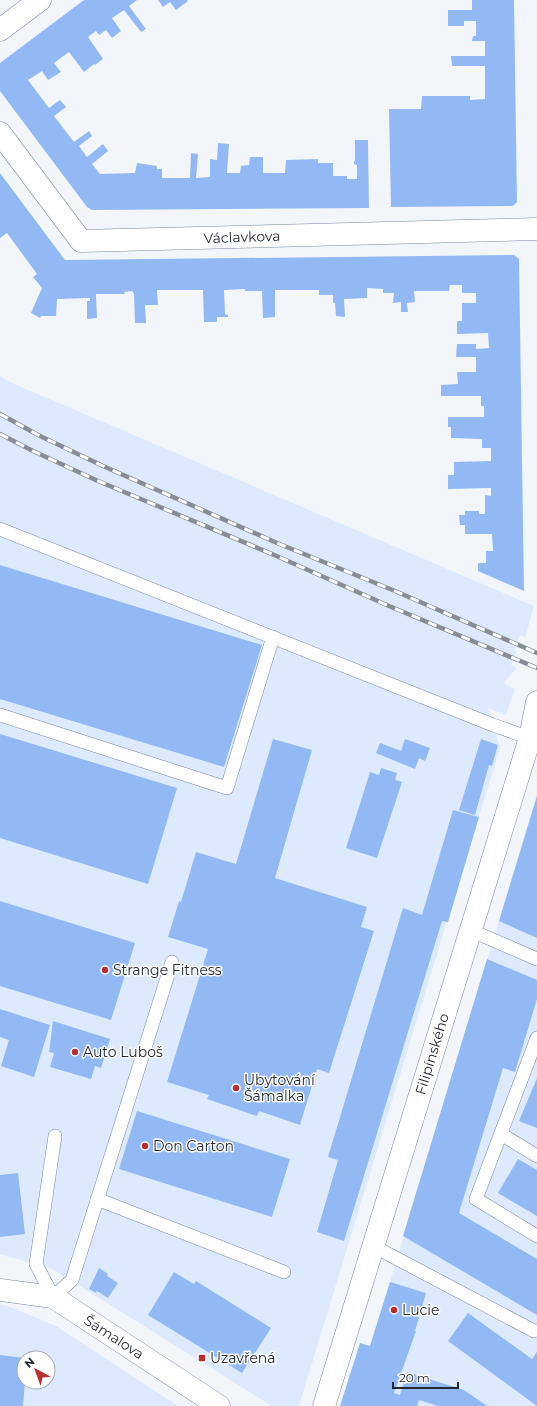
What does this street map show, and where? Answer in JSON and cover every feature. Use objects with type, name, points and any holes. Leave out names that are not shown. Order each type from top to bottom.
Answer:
[{"type":"street","points":[[0,30],[40,0]]},
{"type":"street","name":"Václavkova","points":[[0,133],[81,241],[537,229]]},
{"type":"street","name":"Filipínského","points":[[324,1406],[530,738],[537,702]]},
{"type":"street","name":"Šámalova","points":[[0,1290],[53,1297],[219,1406]]},
{"type":"lane","points":[[0,529],[493,725],[530,738]]},
{"type":"lane","points":[[0,715],[227,788],[273,637]]},
{"type":"lane","points":[[470,930],[537,959]]},
{"type":"lane","points":[[55,1136],[36,1264],[53,1297],[72,1280],[172,962]]},
{"type":"lane","points":[[537,1038],[476,1199],[537,1236]]},
{"type":"lane","points":[[501,1134],[537,1156]]},
{"type":"lane","points":[[97,1199],[284,1272]]},
{"type":"lane","points":[[373,1246],[534,1331]]},
{"type":"shaded area","points":[[0,376],[12,383],[534,606],[525,638],[520,635],[514,650],[517,651],[511,665],[517,668],[503,683],[515,689],[506,715],[488,708],[500,748],[299,1406],[272,1406],[52,1269],[0,1254]]},
{"type":"shaded area","points":[[537,794],[537,1406],[351,1406],[390,1282]]},
{"type":"shaded area","points":[[0,1304],[56,1326],[178,1406],[0,1406]]},
{"type":"building","points":[[84,0],[137,0],[129,6],[146,29],[141,32],[124,10],[112,18],[121,31],[112,38],[106,30],[99,35],[96,31],[88,37],[103,59],[95,65],[94,64],[84,72],[69,52],[54,63],[61,72],[48,80],[42,71],[28,80],[49,108],[60,100],[66,107],[54,116],[74,142],[89,131],[92,136],[79,146],[87,157],[103,144],[108,151],[92,164],[100,174],[135,173],[137,163],[157,166],[157,169],[162,169],[162,178],[190,178],[191,153],[198,154],[196,178],[210,177],[210,159],[217,160],[218,143],[229,144],[227,173],[240,173],[241,166],[249,165],[250,157],[263,157],[263,173],[285,173],[286,160],[318,159],[318,163],[333,163],[333,176],[347,176],[347,179],[357,179],[357,165],[354,164],[355,140],[368,140],[369,208],[92,210],[87,207],[0,91],[0,63]]},
{"type":"building","points":[[158,0],[188,1],[176,10],[170,2],[163,7]]},
{"type":"building","points":[[472,0],[514,0],[517,202],[513,206],[391,207],[389,109],[421,109],[422,96],[470,96],[470,100],[485,99],[485,66],[452,66],[451,56],[485,56],[485,41],[472,41],[473,36],[476,36],[476,21],[464,21],[464,26],[448,26],[448,10],[472,10]]},
{"type":"building","points":[[0,173],[65,260],[514,255],[519,259],[524,591],[478,571],[478,563],[486,563],[486,551],[493,551],[492,534],[465,534],[465,525],[460,525],[459,515],[465,515],[465,511],[479,511],[479,514],[485,514],[485,495],[491,496],[491,488],[448,489],[448,475],[454,475],[454,462],[491,461],[491,448],[482,448],[482,439],[451,438],[451,427],[448,427],[448,417],[484,417],[484,406],[481,406],[481,396],[441,396],[441,385],[458,384],[457,372],[476,372],[476,357],[456,357],[457,344],[476,344],[476,349],[489,348],[488,333],[457,334],[457,321],[462,321],[462,303],[476,303],[476,293],[462,293],[462,285],[450,285],[449,291],[414,291],[415,302],[407,303],[408,312],[401,312],[401,302],[393,303],[394,293],[383,293],[383,289],[367,288],[367,298],[344,299],[345,317],[336,316],[333,295],[319,295],[319,290],[275,290],[275,317],[263,318],[262,291],[245,291],[245,289],[224,290],[225,314],[228,315],[228,317],[217,317],[217,322],[204,322],[203,290],[157,290],[158,305],[145,305],[146,323],[135,323],[134,294],[132,291],[124,292],[125,294],[96,294],[97,318],[87,319],[87,301],[90,301],[90,298],[57,299],[56,316],[41,316],[40,318],[31,313],[42,288],[33,277],[37,274],[7,233],[0,238]]},
{"type":"building","points":[[0,565],[262,645],[224,767],[0,699]]},
{"type":"building","points":[[0,734],[177,788],[148,884],[0,838]]},
{"type":"building","points":[[273,739],[312,750],[275,878],[367,907],[361,927],[374,931],[329,1073],[317,1069],[300,1125],[259,1111],[257,1116],[207,1099],[209,1095],[167,1082],[208,949],[168,937],[179,901],[181,902],[196,852],[236,864]]},
{"type":"building","points":[[405,739],[430,748],[425,761],[419,758],[415,769],[376,753],[380,743],[401,751]]},
{"type":"building","points":[[481,739],[498,745],[492,766],[489,765],[475,815],[459,810]]},
{"type":"building","points":[[381,768],[397,773],[395,780],[402,782],[377,858],[346,848],[370,772],[379,775]]},
{"type":"building","points":[[537,796],[537,938],[499,921]]},
{"type":"building","points":[[453,810],[479,817],[448,922],[442,921],[344,1241],[317,1232],[338,1160],[328,1157],[403,908],[422,915]]},
{"type":"building","points":[[0,901],[135,943],[111,1020],[0,986]]},
{"type":"building","points":[[487,959],[537,980],[537,999],[515,1072],[503,1068],[459,1213],[537,1259],[537,1315],[403,1236]]},
{"type":"building","points":[[0,1009],[50,1025],[34,1077],[1,1066],[9,1040],[0,1037]]},
{"type":"building","points":[[53,1021],[110,1039],[101,1068],[95,1066],[91,1079],[50,1067],[54,1053],[49,1052]]},
{"type":"building","points":[[537,1078],[537,1128],[519,1121]]},
{"type":"building","points":[[137,1111],[290,1159],[272,1217],[119,1169]]},
{"type":"building","points":[[518,1159],[537,1170],[537,1216],[498,1193]]},
{"type":"building","points":[[18,1173],[25,1234],[0,1237],[0,1175]]},
{"type":"building","points":[[99,1268],[108,1274],[107,1276],[118,1283],[108,1298],[97,1291],[96,1293],[89,1289]]},
{"type":"building","points":[[174,1272],[194,1284],[196,1281],[271,1328],[242,1373],[148,1315]]},
{"type":"building","points":[[390,1282],[426,1293],[416,1331],[394,1393],[400,1395],[407,1372],[464,1390],[487,1406],[438,1406],[419,1400],[417,1406],[340,1406],[360,1343],[370,1346]]},
{"type":"building","points":[[468,1313],[532,1359],[537,1352],[537,1406],[448,1341]]},
{"type":"building","points":[[0,1355],[16,1357],[16,1390],[24,1390],[23,1406],[0,1406]]},
{"type":"railway","points":[[0,414],[38,435],[103,466],[277,543],[395,591],[537,653]]},
{"type":"railway","points":[[0,434],[98,481],[537,668]]},
{"type":"place","name":"Strange Fitness","points":[[105,970]]},
{"type":"place","name":"Auto Luboš","points":[[75,1052]]},
{"type":"place","name":"Ubytování Šámalka","points":[[236,1088]]},
{"type":"place","name":"Don Carton","points":[[145,1146]]},
{"type":"place","name":"Lucie","points":[[394,1310]]},
{"type":"place","name":"Uzavřená","points":[[202,1358]]}]
